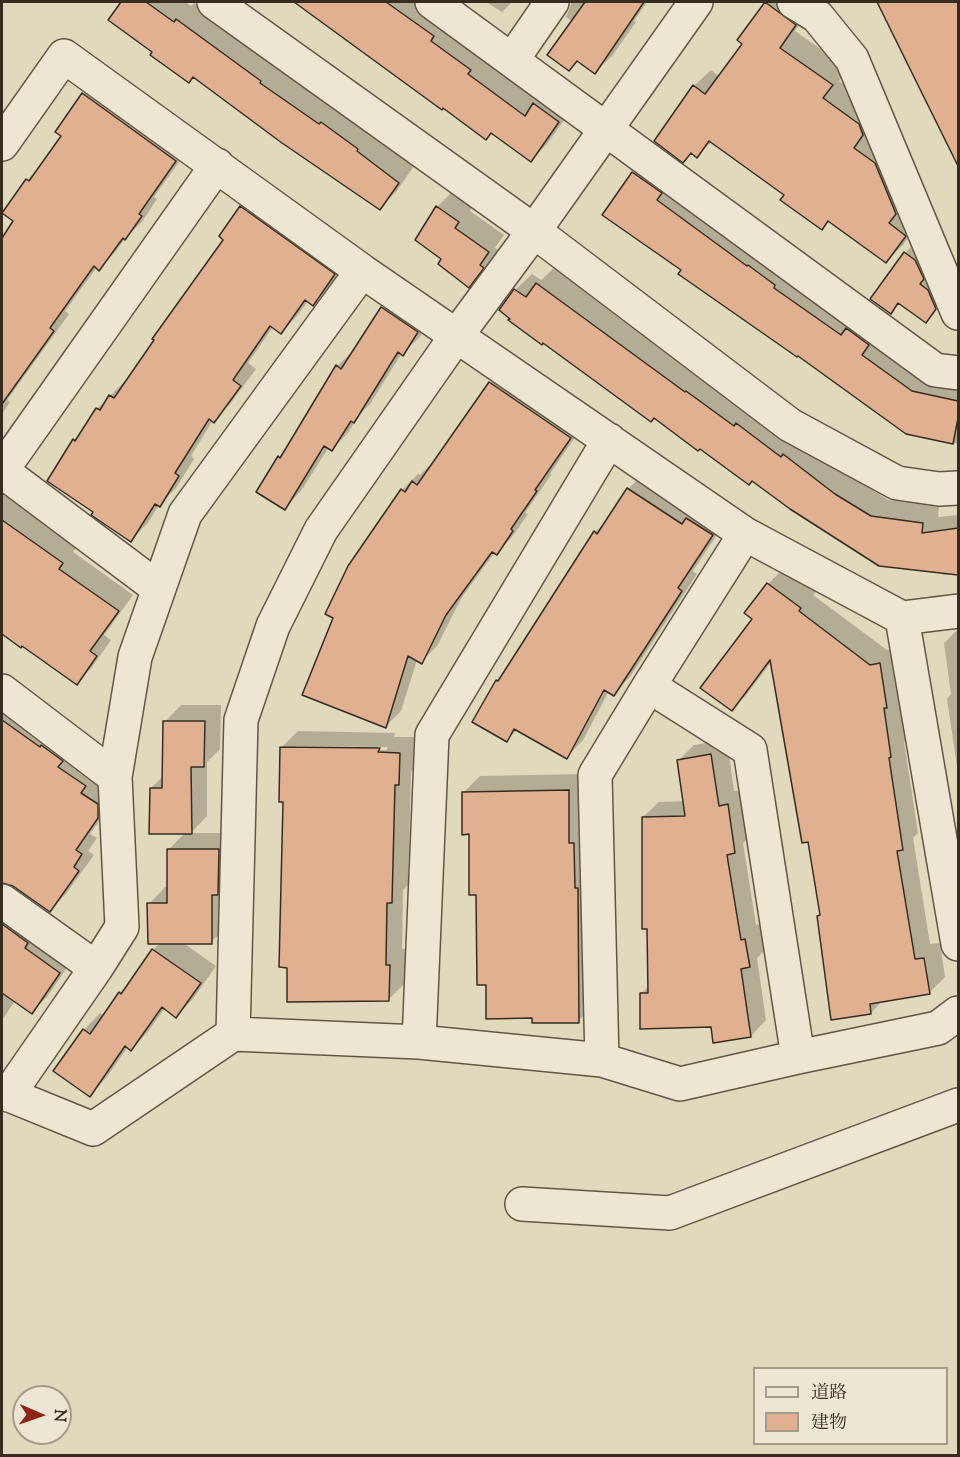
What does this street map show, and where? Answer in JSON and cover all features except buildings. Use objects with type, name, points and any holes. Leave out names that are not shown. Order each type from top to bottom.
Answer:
[{"type":"street","points":[[214,2],[534,231],[790,425],[897,483],[939,489],[958,488]]},
{"type":"street","points":[[432,2],[935,370],[958,373]]},
{"type":"street","points":[[512,60],[552,2]]},
{"type":"street","points":[[233,1034],[242,720],[273,626],[321,530],[457,335],[534,231],[696,2]]},
{"type":"street","points":[[813,6],[852,59],[958,313]]},
{"type":"street","points":[[2,144],[64,56],[362,271],[745,534],[902,618],[958,611]]},
{"type":"street","points":[[158,588],[2,470],[217,165]]},
{"type":"street","points":[[362,271],[185,514],[135,657],[115,777],[122,927],[96,968],[5,1093],[93,1129],[233,1034],[419,1042],[602,1060],[680,1084],[938,1028],[958,1013]]},
{"type":"street","points":[[419,1042],[432,735],[609,440]]},
{"type":"street","points":[[602,1060],[595,775],[745,534]]},
{"type":"street","points":[[902,618],[958,944]]},
{"type":"street","points":[[649,686],[750,750],[798,1057]]},
{"type":"street","points":[[2,691],[115,777]]},
{"type":"street","points":[[2,901],[96,968]]},
{"type":"street","points":[[522,1204],[670,1213],[958,1105]]}]
